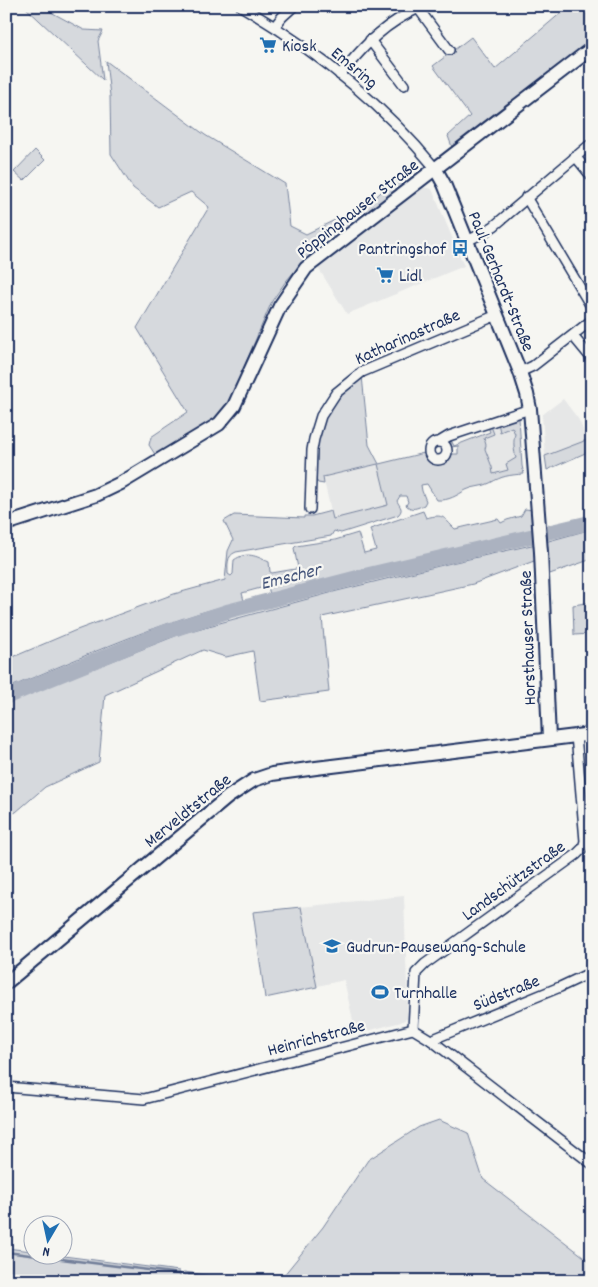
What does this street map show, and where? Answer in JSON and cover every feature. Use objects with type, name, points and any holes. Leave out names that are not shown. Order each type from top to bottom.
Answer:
[{"type":"main road","name":"Pöppinghauser Straße","points":[[6,524],[104,491],[137,474],[219,424],[234,406],[280,306],[306,268],[592,48]]},
{"type":"main road","name":"Paul-Gerhardt-Straße","points":[[435,168],[444,184],[520,372],[527,394],[530,409],[540,536]]},
{"type":"main road","name":"Horsthauser Straße","points":[[540,536],[549,739]]},
{"type":"main road","name":"Merveldtstraße","points":[[6,983],[228,797],[254,780],[272,774],[316,768],[592,734]]},
{"type":"street","name":"Emsring","points":[[241,6],[275,26],[340,75],[384,114],[435,168]]},
{"type":"street","points":[[275,26],[282,16],[294,6]]},
{"type":"street","points":[[340,75],[370,40],[402,16],[421,7],[449,50]]},
{"type":"street","points":[[370,40],[404,84]]},
{"type":"street","points":[[467,241],[494,226],[592,143]]},
{"type":"street","points":[[575,156],[592,177]]},
{"type":"street","points":[[526,197],[592,308]]},
{"type":"street","name":"Katharinastraße","points":[[310,509],[314,439],[321,416],[336,393],[362,372],[497,315]]},
{"type":"street","points":[[520,372],[533,366],[592,320]]},
{"type":"street","points":[[573,336],[592,359]]},
{"type":"street","points":[[439,442],[449,436],[530,409]]},
{"type":"street","name":"Landschützstraße","points":[[413,1029],[416,973],[425,964],[583,848],[585,841],[576,735]]},
{"type":"street","name":"Südstraße","points":[[431,1040],[560,988],[592,972]]},
{"type":"street","points":[[413,1029],[431,1040],[592,1164]]},
{"type":"street","name":"Heinrichstraße","points":[[6,1087],[144,1099],[413,1029]]},
{"type":"shaded area","points":[[24,6],[44,6],[49,11],[84,30],[103,31],[98,41],[103,80]]},
{"type":"shaded area","points":[[569,6],[592,6],[592,39],[452,147],[448,136],[470,116],[433,66],[471,37],[495,69]]},
{"type":"shaded area","points":[[106,61],[205,135],[285,184],[290,226],[306,234],[368,204],[405,170],[413,177],[304,264],[302,263],[272,301],[225,412],[218,420],[156,456],[149,445],[151,437],[188,412],[137,328],[209,207],[191,192],[158,207],[133,188],[111,154],[110,96]]},
{"type":"shaded area","points":[[35,150],[45,160],[24,181],[14,172]]},
{"type":"shaded area","points":[[422,185],[422,187],[432,189],[464,266],[347,314],[317,266]]},
{"type":"shaded area","points":[[362,376],[369,445],[379,464],[424,453],[430,462],[438,465],[442,464],[452,454],[458,454],[458,446],[451,447],[451,440],[454,446],[490,432],[488,427],[491,426],[494,434],[484,438],[485,449],[493,474],[508,470],[506,464],[516,458],[515,434],[512,427],[500,432],[498,423],[515,417],[519,418],[524,474],[502,477],[469,489],[449,499],[441,500],[437,500],[427,484],[421,485],[426,501],[424,505],[410,508],[406,505],[408,502],[406,496],[400,496],[397,501],[401,510],[398,515],[341,533],[334,531],[331,536],[236,552],[229,558],[228,574],[231,576],[233,574],[234,560],[247,555],[256,556],[269,562],[270,572],[272,573],[295,569],[298,568],[294,548],[296,546],[335,540],[358,533],[364,553],[376,550],[370,529],[423,511],[426,518],[443,517],[455,529],[498,519],[501,523],[521,516],[525,509],[533,510],[535,531],[270,595],[268,586],[242,593],[244,601],[183,618],[153,629],[6,689],[6,660],[74,631],[174,594],[225,580],[228,551],[233,540],[224,521],[234,515],[304,518],[304,516],[331,511],[333,519],[388,505],[378,464],[323,477],[324,484],[318,483],[315,478],[316,444],[325,418],[340,394]]},
{"type":"shaded area","points":[[563,399],[579,420],[587,440],[545,456],[542,415]]},
{"type":"shaded area","points":[[498,423],[500,432],[512,427],[515,434],[513,439],[516,458],[508,470],[493,474],[485,449],[484,438],[494,434],[491,426]]},
{"type":"shaded area","points":[[592,438],[592,450],[547,470],[545,456]]},
{"type":"shaded area","points":[[379,464],[388,505],[333,519],[323,477]]},
{"type":"shaded area","points":[[592,529],[592,559],[547,575],[545,542]]},
{"type":"shaded area","points":[[536,544],[537,562],[534,561],[473,584],[322,617],[329,692],[260,701],[253,651],[226,657],[203,650],[105,695],[99,762],[45,787],[16,812],[6,816],[6,703],[183,633],[337,591]]},
{"type":"shaded area","points":[[592,602],[592,634],[574,635],[573,605]]},
{"type":"shaded area","name":"Gudrun-Pausewang-Schule","points":[[404,896],[408,1018],[401,1022],[356,1034],[344,980],[265,998],[253,912]]},
{"type":"shaded area","points":[[301,907],[317,987],[265,998],[253,912]]},
{"type":"shaded area","points":[[439,1120],[468,1133],[483,1179],[592,1263],[592,1281],[279,1281],[323,1227],[368,1160],[419,1127]]},
{"type":"shaded area","points":[[6,1248],[22,1250],[22,1264],[72,1264],[72,1257],[179,1271],[181,1281],[6,1281]]},
{"type":"shaded area","points":[[184,1272],[250,1281],[186,1281]]},
{"type":"waterway","name":"Emscher","points":[[6,697],[165,632],[229,611],[371,574],[592,522]]},
{"type":"waterway","points":[[6,1252],[180,1274]]},
{"type":"waterway","points":[[189,1275],[234,1281]]},
{"type":"place","name":"Kiosk","points":[[268,45]]},
{"type":"place","name":"Pantringshof","points":[[460,248]]},
{"type":"place","name":"Lidl","points":[[385,275]]},
{"type":"place","name":"Gudrun-Pausewang-Schule","points":[[332,946]]},
{"type":"place","name":"Turnhalle","points":[[380,992]]}]
